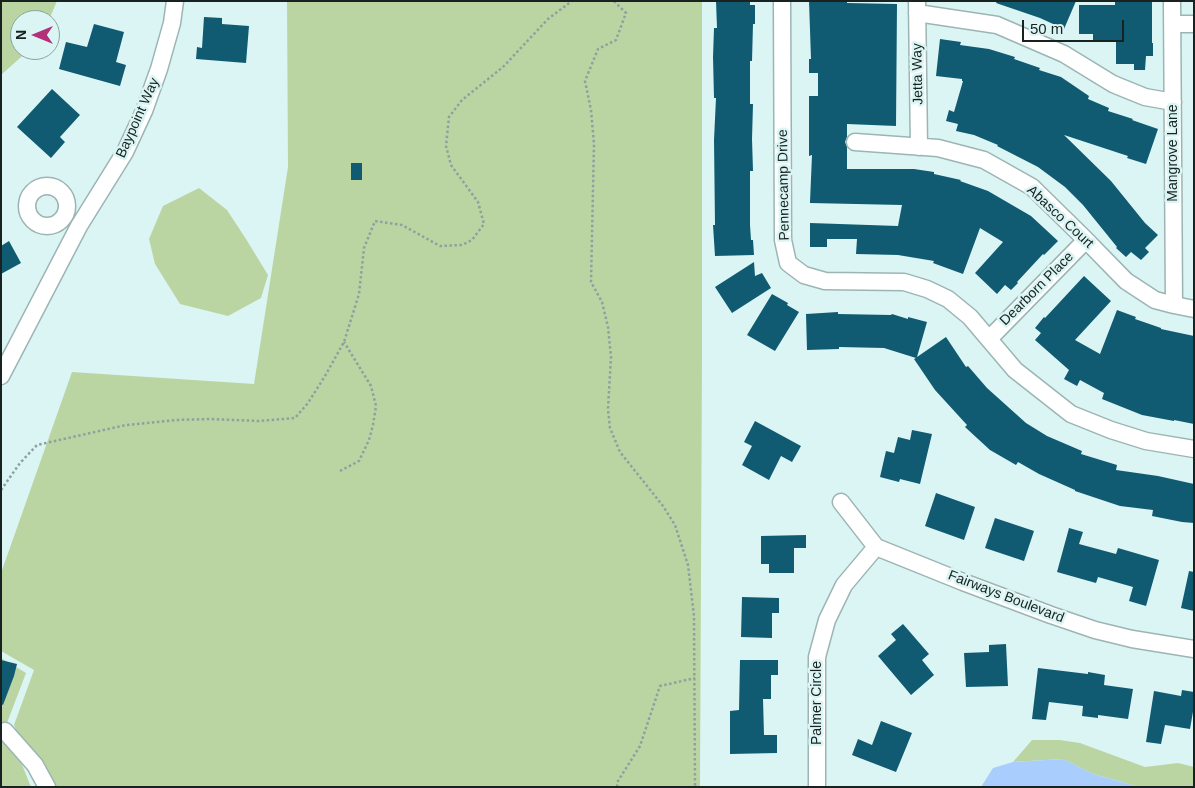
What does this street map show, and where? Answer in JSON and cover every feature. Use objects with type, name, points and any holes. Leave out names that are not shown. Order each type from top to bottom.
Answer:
[{"type":"street","name":"Baypoint Way","points":[[1,376],[79,226],[125,152],[144,111],[160,69],[172,23],[174,1]]},
{"type":"street","name":"Pennecamp Drive","points":[[782,1],[783,240],[788,263],[804,275],[825,281],[904,282],[948,298],[970,317],[1015,370],[1071,414],[1111,430],[1146,441],[1194,449]]},
{"type":"street","name":"Mangrove Lane","points":[[1172,1],[1174,305]]},
{"type":"street","points":[[917,7],[996,25],[1064,54],[1113,84],[1145,97],[1173,102]]},
{"type":"street","name":"Jetta Way","points":[[917,7],[919,147]]},
{"type":"street","points":[[1172,24],[1194,24]]},
{"type":"street","name":"Abasco Court","points":[[855,142],[938,148],[984,160],[1032,187],[1126,281],[1155,300],[1194,309]]},
{"type":"street","points":[[63,218],[79,226]]},
{"type":"street","name":"Dearborn Place","points":[[988,339],[1086,240]]},
{"type":"street","points":[[841,502],[876,547]]},
{"type":"street","name":"Fairways Boulevard","points":[[876,547],[981,589],[1095,630],[1132,639],[1194,649]]},
{"type":"street","name":"Palmer Circle","points":[[817,787],[817,657],[827,620],[844,586],[876,547]]},
{"type":"street","points":[[5,731],[35,765],[47,787]]},
{"type":"path","points":[[1,490],[20,463],[36,445],[126,426],[151,423],[202,419],[258,421],[295,418],[325,376],[344,342],[359,294],[364,248],[375,221],[402,225],[440,246],[462,245],[472,240],[484,224],[478,202],[451,164],[446,146],[449,117],[462,100],[503,67],[548,19],[572,1]]},
{"type":"path","points":[[614,1],[626,13],[616,40],[598,49],[585,81],[591,110],[594,144],[591,282],[602,302],[608,327],[611,356],[608,409],[610,428],[620,452],[676,525],[688,565],[694,616],[695,787]]},
{"type":"path","points":[[340,471],[359,461],[374,425],[376,406],[372,386],[344,342]]},
{"type":"path","points":[[617,787],[618,781],[640,746],[660,686],[695,678]]},
{"type":"green space","points":[[1,1],[57,1],[53,10],[10,10],[10,60],[18,60],[1,75]]},
{"type":"green space","points":[[287,1],[702,1],[700,787],[38,787],[14,725],[34,670],[1,651],[1,573],[72,372],[254,384],[288,167]]},
{"type":"green space","points":[[199,188],[227,210],[268,275],[261,298],[228,316],[180,304],[155,264],[149,239],[163,206]]},
{"type":"green space","points":[[1,658],[26,673],[7,727],[31,787],[1,787]]},
{"type":"green space","points":[[1032,740],[1060,740],[1080,743],[1145,767],[1178,763],[1194,767],[1194,787],[1140,787],[1093,774],[1063,759],[1013,762]]},
{"type":"water","points":[[1063,759],[1093,774],[1140,787],[981,787],[993,768],[1013,762]]},
{"type":"building","points":[[716,1],[750,1],[750,5],[755,5],[752,61],[750,61],[750,104],[753,104],[753,171],[750,171],[750,225],[754,255],[715,256],[713,225],[715,225],[714,140],[716,98],[714,98],[713,57],[714,28],[717,28]]},
{"type":"building","points":[[809,1],[897,4],[896,126],[847,124],[845,142],[847,147],[847,169],[914,169],[934,172],[934,174],[961,180],[988,191],[1031,216],[1058,241],[1043,254],[1011,290],[1005,285],[997,294],[975,273],[1003,242],[980,228],[963,274],[933,263],[934,261],[898,255],[856,254],[857,239],[827,239],[827,247],[810,247],[810,223],[898,226],[902,205],[810,203],[812,155],[809,156],[809,96],[818,96],[818,73],[809,73],[809,59],[811,59]]},
{"type":"building","points":[[997,1],[1076,1],[1064,29],[1040,18],[996,3]]},
{"type":"building","points":[[1115,1],[1152,1],[1153,56],[1146,56],[1145,70],[1134,70],[1134,64],[1116,64],[1116,42],[1093,42],[1093,34],[1079,34],[1079,5],[1115,5]]},
{"type":"building","points":[[204,17],[222,18],[222,24],[249,26],[246,63],[196,59],[197,47],[202,48]]},
{"type":"building","points":[[94,24],[124,32],[116,62],[126,65],[120,86],[59,69],[66,42],[87,47]]},
{"type":"building","points":[[940,39],[961,42],[960,45],[989,49],[1015,57],[1014,59],[1040,68],[1039,70],[1061,77],[1089,96],[1088,99],[1109,108],[1108,111],[1158,129],[1146,164],[1127,158],[1128,156],[1064,135],[1111,181],[1145,223],[1158,235],[1145,248],[1149,252],[1141,260],[1131,252],[1126,257],[1116,248],[1083,205],[1065,187],[1038,167],[998,145],[974,135],[956,131],[958,124],[946,121],[949,110],[954,112],[963,81],[962,79],[936,76]]},
{"type":"building","points":[[52,89],[80,115],[60,137],[65,142],[51,158],[17,127]]},
{"type":"building","points":[[351,163],[362,163],[362,180],[351,180]]},
{"type":"building","points":[[9,241],[21,263],[1,274],[1,246]]},
{"type":"building","points":[[754,262],[755,276],[762,273],[771,288],[732,313],[715,287]]},
{"type":"building","points":[[1084,276],[1111,301],[1075,340],[1100,354],[1117,310],[1161,329],[1194,336],[1194,424],[1142,415],[1102,399],[1104,393],[1080,380],[1077,386],[1064,379],[1069,370],[1035,340],[1041,333],[1035,328]]},
{"type":"building","points":[[772,294],[799,312],[775,351],[747,335]]},
{"type":"building","points":[[838,312],[838,314],[892,314],[927,322],[917,357],[946,337],[966,367],[968,366],[987,388],[1026,423],[1047,436],[1082,451],[1081,454],[1117,465],[1116,470],[1158,476],[1194,484],[1194,523],[1152,516],[1153,510],[1120,506],[1075,491],[1018,462],[1016,465],[990,450],[965,427],[967,425],[935,390],[914,359],[916,358],[884,348],[839,347],[839,349],[807,350],[806,314]]},
{"type":"building","points":[[755,421],[801,446],[792,462],[781,456],[769,480],[742,465],[752,446],[744,442]]},
{"type":"building","points":[[912,430],[932,434],[920,484],[900,479],[899,482],[880,477],[886,451],[894,453],[898,437],[910,440]]},
{"type":"building","points":[[936,493],[975,507],[964,540],[925,526]]},
{"type":"building","points":[[995,518],[1034,531],[1024,561],[985,548]]},
{"type":"building","points":[[1069,528],[1083,532],[1079,544],[1116,554],[1118,548],[1159,560],[1146,606],[1129,601],[1133,587],[1098,577],[1096,583],[1057,572]]},
{"type":"building","points":[[806,535],[806,548],[794,548],[794,573],[769,573],[769,564],[761,564],[761,536]]},
{"type":"building","points":[[1189,571],[1194,572],[1194,611],[1181,608]]},
{"type":"building","points":[[742,597],[779,598],[779,613],[772,613],[772,638],[741,637]]},
{"type":"building","points":[[903,624],[929,654],[922,660],[934,675],[911,695],[878,656],[896,640],[891,634]]},
{"type":"building","points":[[1006,644],[1008,686],[966,687],[964,653],[989,652],[989,645]]},
{"type":"building","points":[[1,660],[17,664],[3,705],[1,704]]},
{"type":"building","points":[[740,660],[778,660],[778,675],[771,675],[771,699],[763,699],[764,735],[777,735],[777,753],[730,754],[730,711],[739,710]]},
{"type":"building","points":[[1038,668],[1105,675],[1104,685],[1133,689],[1128,719],[1098,715],[1098,718],[1082,716],[1083,706],[1049,702],[1046,720],[1032,719]]},
{"type":"building","points":[[1182,690],[1194,692],[1194,706],[1190,729],[1165,725],[1161,744],[1146,742],[1154,691],[1181,696]]},
{"type":"building","points":[[881,721],[912,733],[896,772],[852,755],[858,739],[872,745]]}]
